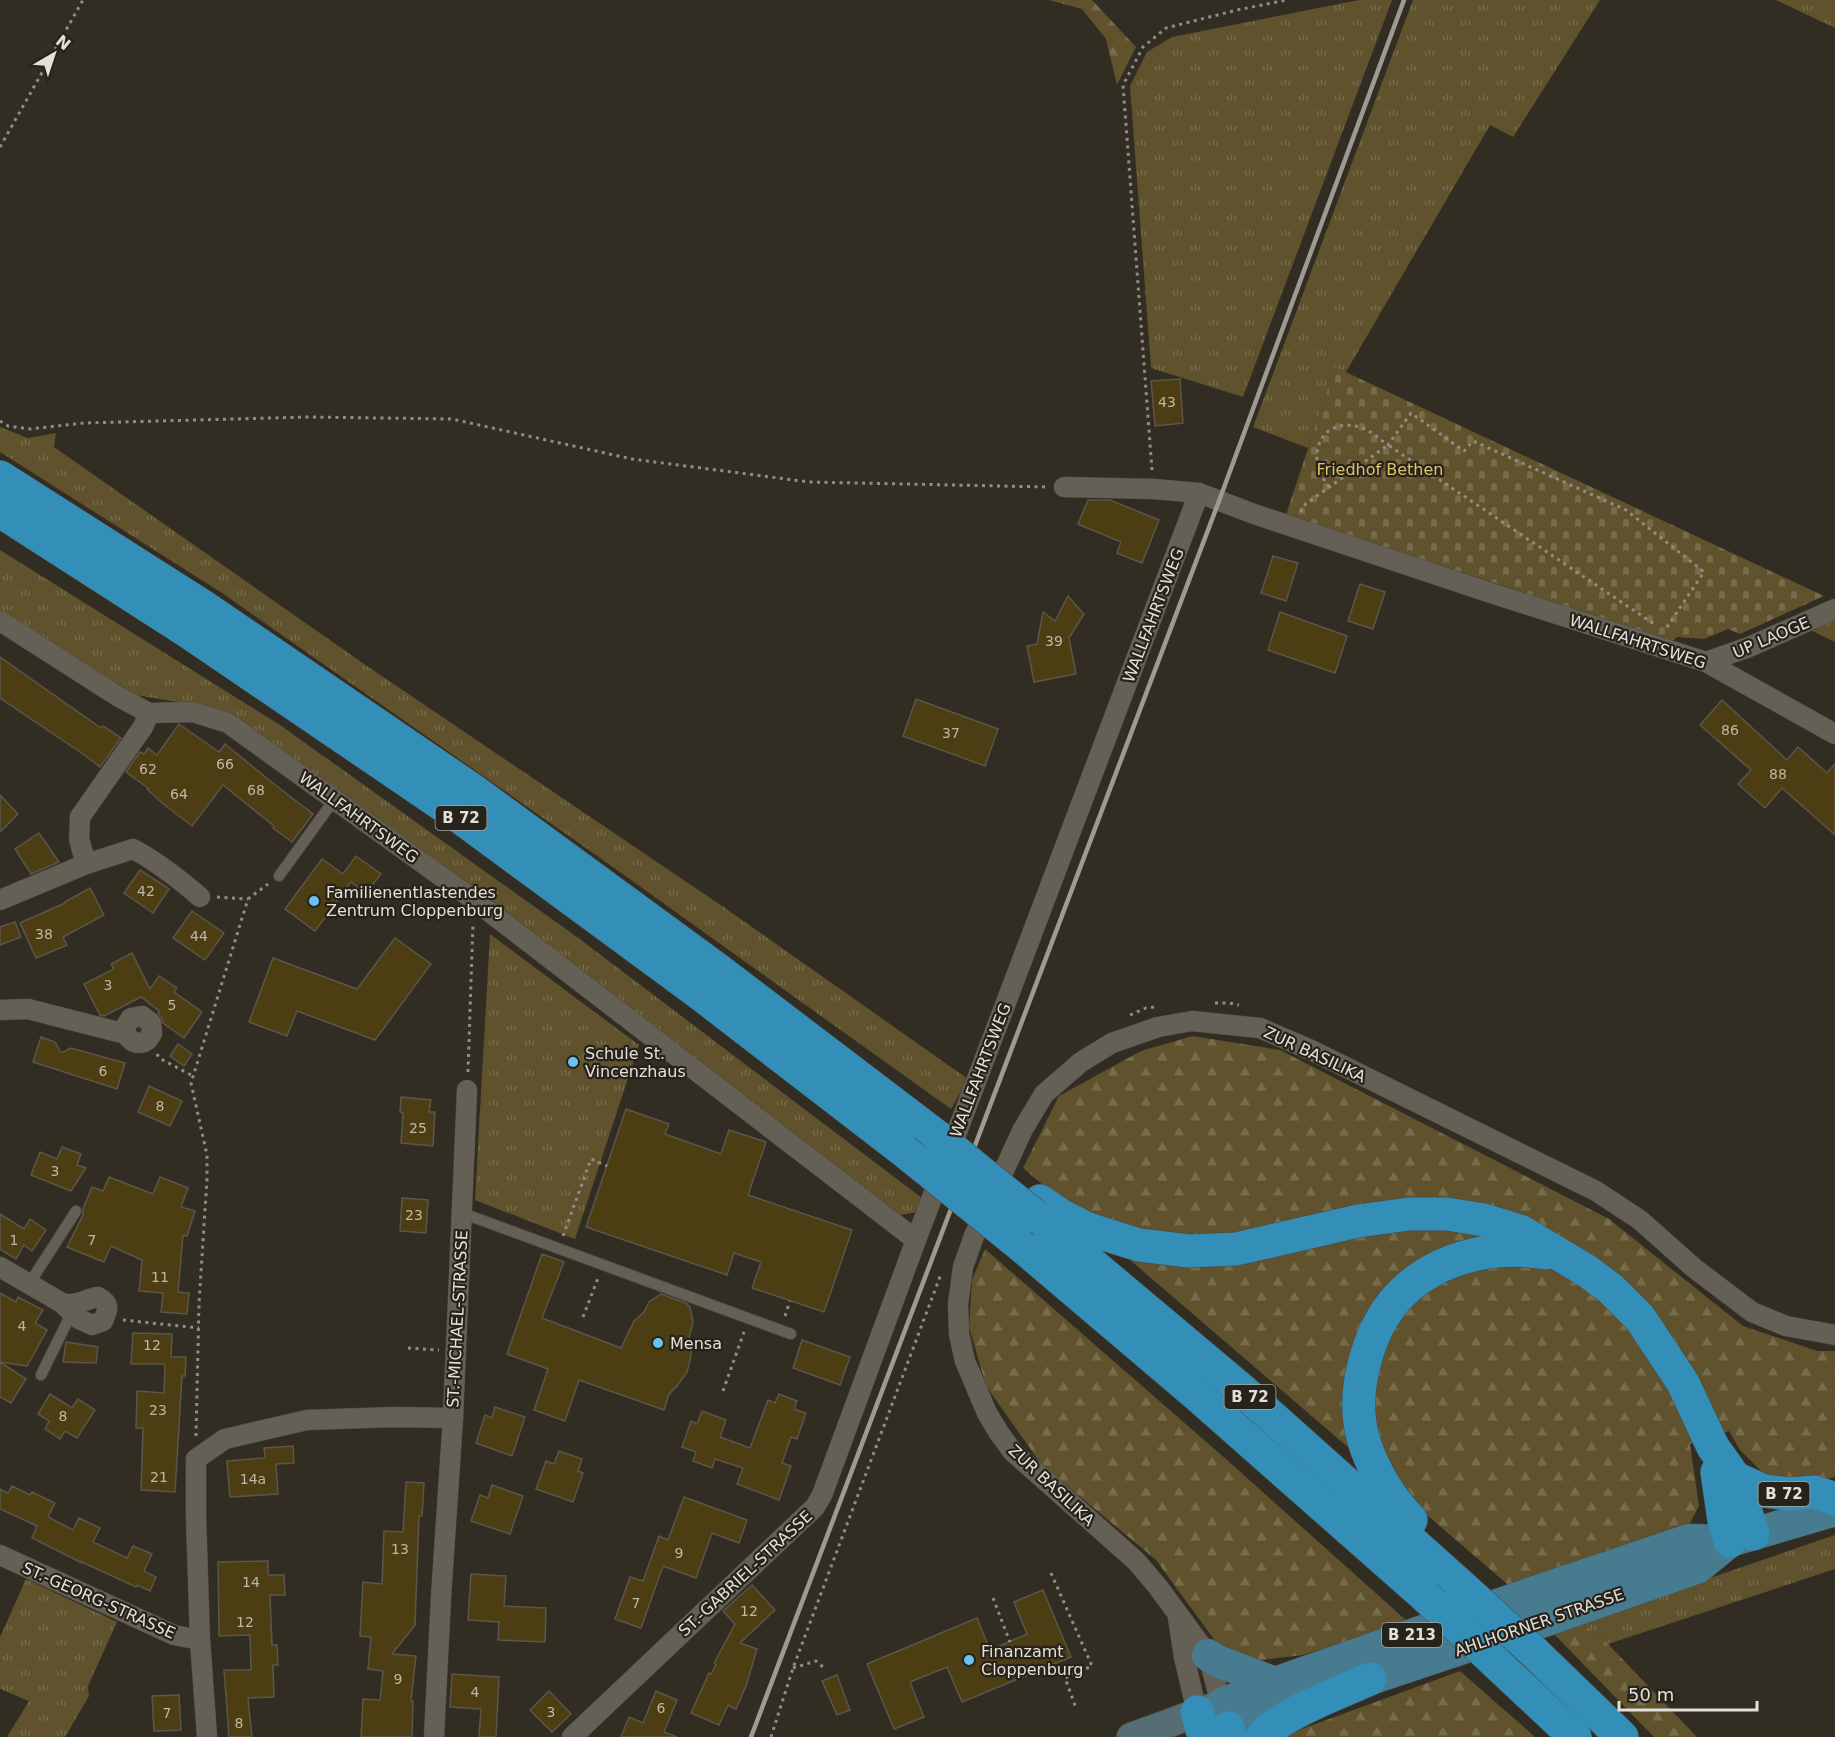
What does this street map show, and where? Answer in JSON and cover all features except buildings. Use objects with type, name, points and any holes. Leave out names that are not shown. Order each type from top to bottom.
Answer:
[{"type":"highway","name":"B 72","points":[[0,477],[204,607],[474,791],[717,969],[1037,1209],[1463,1582],[1491,1613],[1622,1737]]},
{"type":"highway","name":"B 72","points":[[0,511],[187,631],[453,812],[699,993],[904,1151],[1024,1248],[1197,1395],[1426,1597],[1575,1737]]},
{"type":"highway","name":"B 72","points":[[1037,1209],[1088,1229],[1139,1245],[1190,1251],[1236,1250],[1358,1221],[1409,1214],[1447,1214],[1484,1220],[1520,1231],[1563,1255],[1611,1289],[1640,1318],[1683,1383],[1713,1447],[1735,1478],[1742,1537]]},
{"type":"highway","name":"B 72","points":[[1463,1582],[1450,1559],[1405,1514],[1384,1486],[1369,1456],[1362,1436],[1359,1391],[1368,1348],[1387,1311],[1404,1290],[1427,1273],[1454,1260],[1503,1249],[1524,1249],[1563,1255]]},
{"type":"highway","name":"B 72","points":[[1713,1447],[1724,1520],[1742,1537]]},
{"type":"highway","name":"B 72","points":[[1735,1478],[1764,1491],[1789,1494],[1815,1492],[1835,1499]]},
{"type":"highway","name":"B 213","points":[[1262,1737],[1275,1724],[1370,1679]]},
{"type":"highway","points":[[1540,1704],[1555,1737]]},
{"type":"main road","name":"AHLHORNER STRASSE","points":[[1212,1727],[1275,1683],[1549,1587],[1689,1540],[1742,1537],[1835,1510]]},
{"type":"main road","name":"AHLHORNER STRASSE","points":[[1212,1727],[1370,1679],[1697,1568],[1742,1537]]},
{"type":"main road","points":[[1208,1655],[1275,1683]]},
{"type":"street","points":[[1064,487],[1154,489],[1199,493]]},
{"type":"street","name":"WALLFAHRTSWEG","points":[[0,621],[119,697],[149,713],[193,712],[228,723],[474,900],[916,1240],[1199,493],[1295,528],[1706,662],[1835,734]]},
{"type":"street","name":"UP LAOGE","points":[[1706,662],[1749,647],[1835,609]]},
{"type":"street","points":[[86,864],[79,839],[80,817],[143,727],[149,713]]},
{"type":"street","points":[[0,900],[86,864],[133,849],[175,875],[200,897]]},
{"type":"street","points":[[0,1010],[28,1009],[126,1034],[135,1043],[146,1042]]},
{"type":"street","name":"ZUR BASILIKA","points":[[1212,1727],[1208,1655],[1136,1560],[1013,1452],[999,1433],[975,1387],[965,1361],[959,1334],[958,1304],[963,1267],[974,1236],[1022,1131],[1044,1094],[1081,1062],[1112,1043],[1158,1027],[1192,1021],[1260,1028],[1311,1050],[1596,1191],[1640,1220],[1694,1268],[1752,1312],[1786,1326],[1835,1335]]},
{"type":"street","name":"ST.-MICHAEL-STRASSE","points":[[434,1737],[453,1418],[467,1090]]},
{"type":"street","name":"ST.-GABRIEL-STRASSE","points":[[572,1737],[815,1507],[822,1495],[916,1240]]},
{"type":"street","points":[[0,1267],[67,1308],[86,1299],[98,1297],[106,1301],[108,1306],[104,1317]]},
{"type":"street","points":[[196,1459],[225,1439],[307,1420],[394,1417],[453,1418]]},
{"type":"street","name":"ST.-GEORG-STRASSE","points":[[196,1459],[200,1640],[207,1737]]},
{"type":"street","name":"ST.-GEORG-STRASSE","points":[[0,1555],[174,1635],[200,1640]]},
{"type":"street","name":"ZUR BASILIKA","points":[[1178,1616],[1184,1657],[1212,1727]]},
{"type":"street","points":[[1131,1737],[1212,1727]]},
{"type":"lane","points":[[279,876],[334,800]]},
{"type":"lane","points":[[29,1284],[76,1211]]},
{"type":"lane","points":[[462,1213],[791,1334]]},
{"type":"lane","points":[[41,1375],[67,1308]]},
{"type":"path","points":[[0,147],[83,0]]},
{"type":"path","points":[[1154,489],[1123,85],[1143,47],[1166,28],[1287,0]]},
{"type":"path","points":[[1295,528],[1303,506],[1388,445],[1411,413],[1464,451],[1473,441],[1626,510],[1704,572],[1664,631],[1675,639],[1679,653]]},
{"type":"path","points":[[0,421],[8,426],[30,429],[84,423],[309,417],[452,419],[632,459],[809,482],[1064,487]]},
{"type":"path","points":[[1329,487],[1317,463],[1318,447],[1327,431],[1342,425],[1360,427],[1654,624]]},
{"type":"path","points":[[196,1459],[207,1155],[191,1083],[248,899],[279,876]]},
{"type":"path","points":[[200,897],[248,899]]},
{"type":"path","points":[[467,1090],[474,900]]},
{"type":"path","points":[[146,1042],[159,1058],[193,1076]]},
{"type":"path","points":[[558,1248],[591,1159],[607,1166]]},
{"type":"path","points":[[583,1317],[602,1265]]},
{"type":"path","points":[[104,1317],[199,1328]]},
{"type":"path","points":[[723,1391],[749,1319]]},
{"type":"path","points":[[408,1348],[456,1352]]},
{"type":"path","points":[[1051,1574],[1092,1666],[1065,1678],[1076,1708]]},
{"type":"path","points":[[993,1598],[1010,1642]]},
{"type":"path","points":[[793,1668],[816,1661],[823,1667]]},
{"type":"green space","points":[[1049,0],[1092,0],[1136,47],[1117,85],[1106,39],[1082,9]]},
{"type":"green space","points":[[1359,0],[1392,0],[1243,397],[1151,368],[1130,86],[1147,52],[1172,37]]},
{"type":"green space","points":[[1413,0],[1600,0],[1513,137],[1490,125],[1346,372],[1335,368],[1308,448],[1253,427]]},
{"type":"green space","points":[[1776,0],[1835,0],[1835,28]]},
{"type":"green space","name":"Friedhof Bethen","points":[[1335,367],[1824,596],[1740,634],[1728,629],[1704,639],[1677,637],[1672,641],[1286,515]]},
{"type":"green space","points":[[0,427],[28,438],[56,433],[54,447],[367,666],[725,908],[968,1079],[951,1109],[603,860],[222,593],[0,452]]},
{"type":"green space","points":[[0,550],[280,725],[577,937],[922,1198],[918,1212],[900,1215],[474,889],[218,709],[136,695],[0,612]]},
{"type":"green space","points":[[1835,619],[1835,642],[1810,630]]},
{"type":"green space","points":[[490,934],[639,1045],[575,1239],[475,1200]]},
{"type":"green space","points":[[1193,1036],[1280,1050],[1609,1219],[1743,1326],[1817,1351],[1835,1351],[1835,1477],[1795,1487],[1762,1472],[1740,1450],[1729,1431],[1690,1444],[1699,1506],[1688,1527],[1513,1589],[1023,1168],[1059,1096],[1141,1051]]},
{"type":"green space","points":[[985,1249],[1408,1622],[1303,1655],[1252,1661],[1216,1642],[1156,1560],[1041,1464],[986,1386],[969,1327],[972,1280]]},
{"type":"green space","points":[[1835,1535],[1835,1569],[1608,1644],[1582,1622]]},
{"type":"green space","points":[[26,1579],[117,1622],[88,1686],[89,1696],[65,1737],[7,1737],[29,1701],[0,1689],[0,1637]]},
{"type":"green space","points":[[1582,1622],[1608,1644],[1697,1737],[1654,1737],[1555,1635]]},
{"type":"green space","points":[[1460,1671],[1535,1737],[1286,1737],[1288,1734]]},
{"type":"railway","points":[[751,1737],[1219,501],[1404,0]]},
{"type":"place","name":"Familienentlastendes Zentrum Cloppenburg","points":[[314,901]]},
{"type":"place","name":"Schule St. Vincenzhaus","points":[[573,1062]]},
{"type":"place","name":"Mensa","points":[[658,1343]]},
{"type":"place","name":"Finanzamt Cloppenburg","points":[[969,1660]]}]
